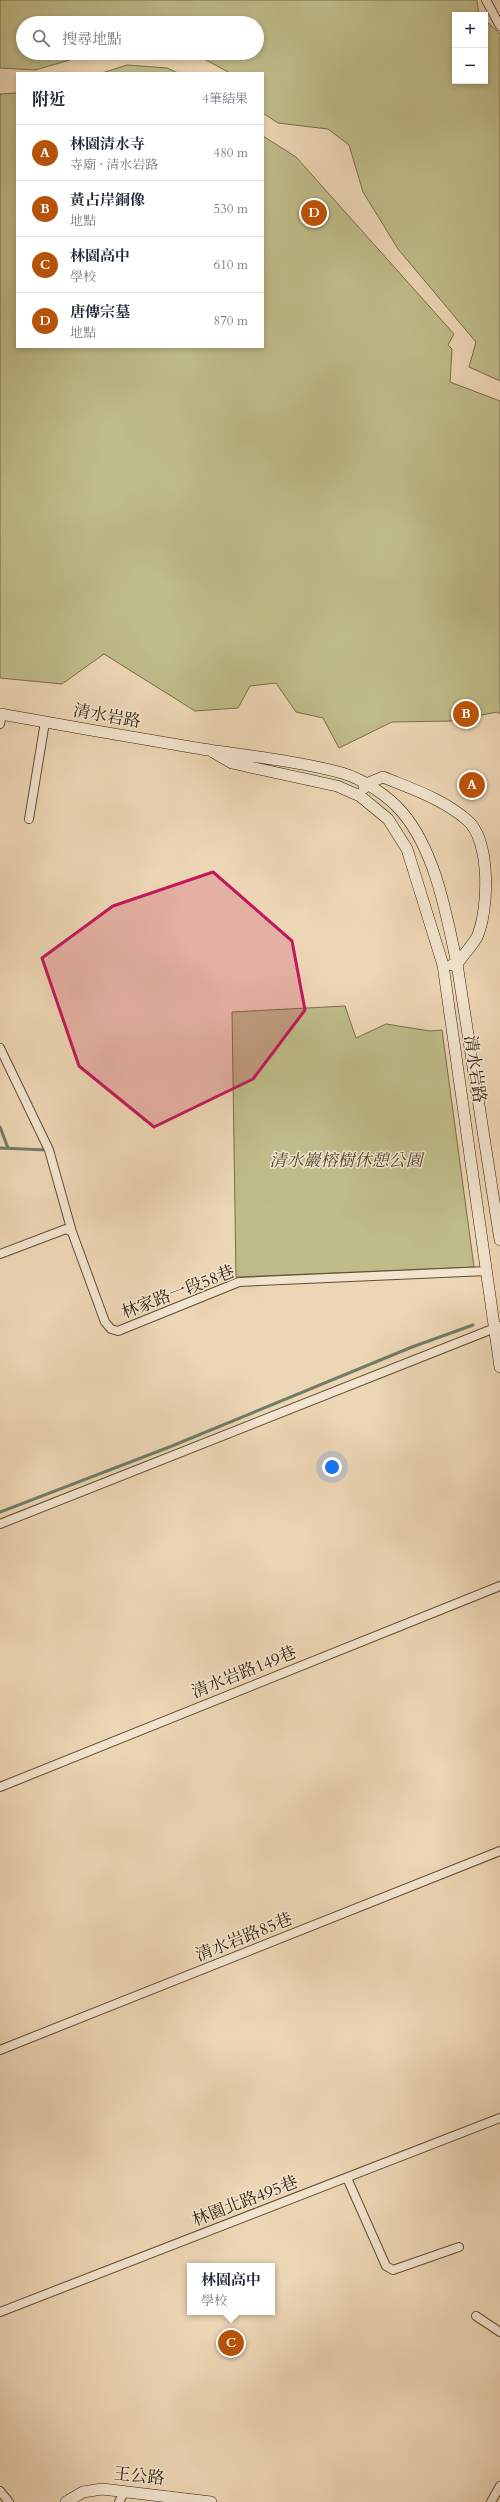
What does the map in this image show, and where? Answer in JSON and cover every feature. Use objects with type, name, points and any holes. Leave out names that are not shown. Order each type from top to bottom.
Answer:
[{"type":"street","points":[[486,0],[500,26]]},
{"type":"street","name":"清水岩路","points":[[1,718],[45,722],[208,750],[229,751],[343,774],[366,784],[402,812],[424,843],[449,929],[457,964],[500,1240]]},
{"type":"street","points":[[29,819],[45,722]]},
{"type":"street","name":"清水岩路","points":[[208,750],[232,763],[337,786],[360,796],[388,819],[407,849],[443,966],[487,1271],[498,1327],[500,1367]]},
{"type":"street","points":[[360,796],[366,784],[383,777],[427,795],[468,820],[478,834],[486,886],[483,915],[476,937],[457,964],[443,966]]},
{"type":"street","points":[[0,1048],[49,1150],[72,1232]]},
{"type":"street","points":[[0,1254],[66,1229],[72,1232]]},
{"type":"street","name":"林家路一段58巷","points":[[72,1232],[105,1322],[111,1328],[118,1331],[239,1282],[487,1271]]},
{"type":"street","points":[[0,1524],[498,1327]]},
{"type":"street","name":"清水岩路149巷","points":[[0,1787],[295,1667],[500,1586]]},
{"type":"street","name":"清水岩路85巷","points":[[0,2050],[500,1851]]},
{"type":"street","name":"林園北路495巷","points":[[0,2312],[500,2118]]},
{"type":"street","points":[[347,2178],[386,2266],[393,2270],[458,2247]]},
{"type":"street","points":[[476,2316],[500,2332]]},
{"type":"street","points":[[491,2502],[500,2486]]},
{"type":"street","name":"王公路","points":[[66,2502],[83,2492],[102,2489],[211,2502]]},
{"type":"street","points":[[0,2491],[9,2502]]},
{"type":"street","points":[[119,2502],[125,2491]]},
{"type":"highlighted area","points":[[213,872],[292,941],[305,1010],[253,1079],[154,1127],[79,1066],[42,958],[113,906]]},
{"type":"green space","points":[[0,0],[477,0],[479,12],[452,12],[452,84],[488,84],[488,23],[500,34],[500,381],[469,367],[476,342],[398,249],[363,192],[349,145],[328,129],[278,123],[264,114],[264,72],[228,72],[206,60],[264,60],[264,16],[16,16],[16,60],[70,60],[35,70],[0,68]]},
{"type":"green space","points":[[127,65],[167,68],[176,72],[105,72]]},
{"type":"green space","points":[[16,93],[16,348],[264,348],[264,137],[296,157],[454,334],[448,345],[452,349],[450,382],[500,401],[500,714],[497,712],[452,721],[392,722],[339,748],[323,718],[296,712],[276,683],[250,686],[238,708],[195,711],[104,654],[62,684],[0,678],[0,94]]},
{"type":"green space","name":"清水巖榕樹休憩公園","points":[[345,1006],[356,1038],[386,1024],[430,1031],[442,1030],[474,1267],[236,1277],[232,1012]]},
{"type":"waterway","points":[[0,1127],[8,1148]]},
{"type":"waterway","points":[[0,1148],[47,1150]]},
{"type":"waterway","points":[[0,1512],[172,1446],[412,1347],[473,1325]]},
{"type":"place","name":"唐傳宗墓","points":[[314,213]]},
{"type":"place","name":"黃占岸銅像","points":[[466,714]]},
{"type":"place","name":"林園清水寺","points":[[472,785]]},
{"type":"place","name":"林園高中","points":[[231,2343]]}]
